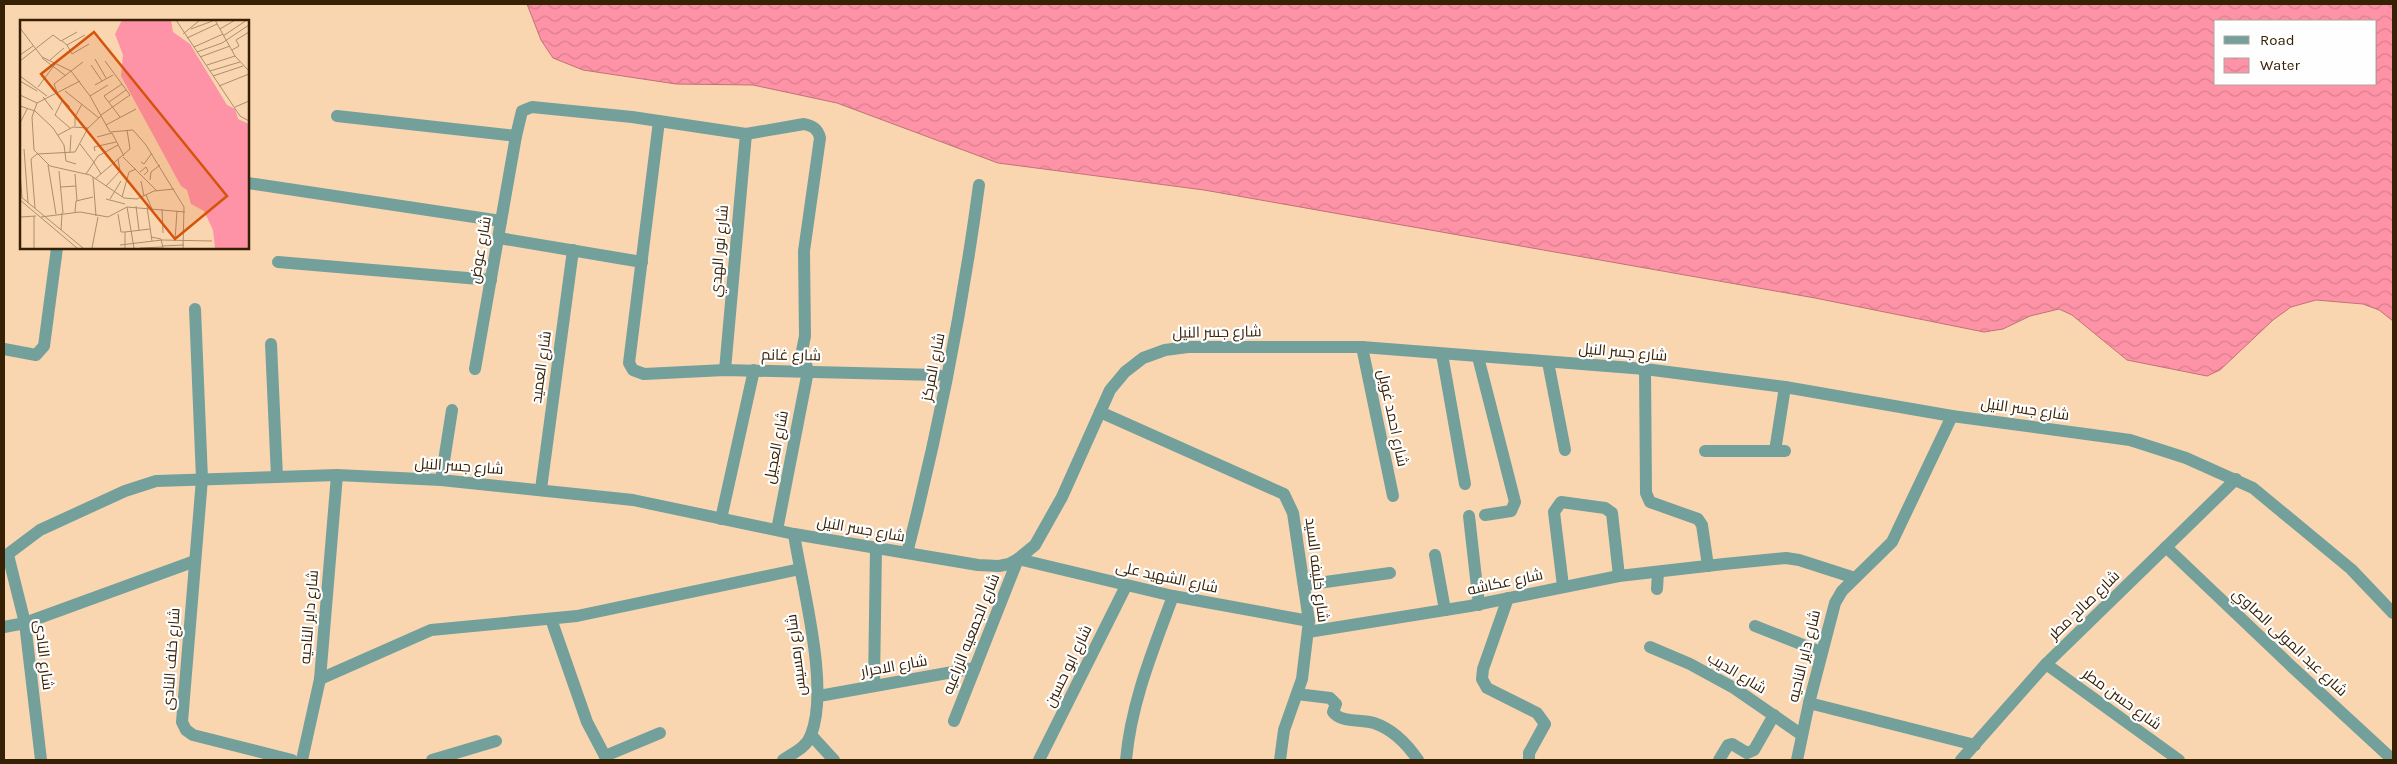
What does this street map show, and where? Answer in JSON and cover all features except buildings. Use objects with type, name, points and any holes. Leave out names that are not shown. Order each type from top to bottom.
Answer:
[{"type":"street","name":"شارع عوض","points":[[475,369],[520,114],[526,108],[532,107],[659,121],[746,134],[804,124],[811,125],[819,134],[804,251],[805,336],[802,352],[808,371]]},
{"type":"street","points":[[337,116],[516,136]]},
{"type":"street","points":[[498,238],[642,262],[659,121]]},
{"type":"street","name":"شارع نور الهدي","points":[[725,370],[746,134]]},
{"type":"street","points":[[249,184],[344,196],[501,222]]},
{"type":"street","name":"شارع المركز","points":[[907,553],[930,462],[950,370],[966,278],[979,185]]},
{"type":"street","points":[[4,349],[36,355],[44,346],[57,249]]},
{"type":"street","name":"شارع العميد","points":[[541,489],[573,250]]},
{"type":"street","points":[[278,262],[492,280]]},
{"type":"street","name":"شارع غانم","points":[[642,262],[629,363],[633,370],[644,374],[754,370],[938,375]]},
{"type":"street","name":"شارع خلف النادى","points":[[195,309],[202,479],[182,722],[186,730],[193,735],[292,760]]},
{"type":"street","points":[[271,344],[277,477]]},
{"type":"street","name":"شارع جسر النيل","points":[[6,556],[40,530],[125,491],[156,481],[337,475],[441,480],[633,500],[794,534],[988,566],[1004,565],[1018,559],[1035,545],[1062,497],[1110,390],[1125,372],[1143,358],[1165,350],[1188,347],[1362,347],[1645,369],[1785,387],[1952,416],[2130,440],[2186,458],[2253,488],[2351,569],[2393,613]]},
{"type":"street","name":"شارع احمد غويل","points":[[1362,347],[1393,496]]},
{"type":"street","points":[[1442,354],[1464,484]]},
{"type":"street","points":[[1478,356],[1515,502],[1511,511],[1484,515]]},
{"type":"street","points":[[1548,362],[1565,450]]},
{"type":"street","points":[[1645,369],[1646,493],[1650,502],[1698,519],[1702,525],[1708,566]]},
{"type":"street","points":[[721,519],[754,370]]},
{"type":"street","name":"شارع العجيل","points":[[777,530],[808,371]]},
{"type":"street","points":[[1704,451],[1780,451],[1785,387]]},
{"type":"street","points":[[441,480],[452,410]]},
{"type":"street","name":"شارع خليفه السيد","points":[[1100,412],[1284,494],[1294,513],[1309,627],[1302,679],[1284,730],[1280,760]]},
{"type":"street","name":"شارع داير الناحيه","points":[[1797,760],[1821,652],[1835,603],[1842,591],[1874,562],[1892,542],[1952,416]]},
{"type":"street","name":"شارع داير الناحيه","points":[[302,760],[320,679],[337,475]]},
{"type":"street","name":"شارع صالح مطر","points":[[1961,760],[2046,664],[2236,479]]},
{"type":"street","points":[[1563,586],[1554,512],[1561,502],[1605,508],[1612,513],[1619,576]]},
{"type":"street","points":[[1469,516],[1479,605]]},
{"type":"street","name":"شارع رمسيس","points":[[794,534],[811,629],[819,696],[811,735]]},
{"type":"street","points":[[874,685],[876,547]]},
{"type":"street","name":"شارع عبد المولى الصاوي","points":[[2166,547],[2393,760]]},
{"type":"street","points":[[1434,555],[1445,610]]},
{"type":"street","name":"شارع النادى","points":[[6,556],[25,623],[41,760]]},
{"type":"street","name":"شارع عكاشه","points":[[1309,627],[1479,605],[1563,586],[1619,576],[1786,558],[1799,560],[1855,578]]},
{"type":"street","name":"شارع الشهيد على","points":[[1018,559],[1126,586],[1309,627]]},
{"type":"street","name":"شارع الجمعيه الزراعيه","points":[[954,720],[1018,559]]},
{"type":"street","points":[[4,627],[25,623],[195,561]]},
{"type":"street","points":[[320,679],[431,630],[576,616],[800,569]]},
{"type":"street","points":[[1657,589],[1658,572]]},
{"type":"street","points":[[1304,585],[1390,574]]},
{"type":"street","name":"شارع ابو حسين","points":[[1039,760],[1126,586]]},
{"type":"street","points":[[1126,760],[1138,691],[1173,596]]},
{"type":"street","points":[[1508,598],[1483,669],[1482,679],[1487,688],[1537,713],[1542,718],[1545,724],[1529,753],[1529,760]]},
{"type":"street","points":[[551,619],[587,722],[606,758],[660,733]]},
{"type":"street","points":[[1755,626],[1821,652]]},
{"type":"street","name":"شارع الديب","points":[[1650,647],[1690,664],[1734,688],[1802,735]]},
{"type":"street","name":"شارع حسن مطر","points":[[2046,664],[2179,760]]},
{"type":"street","name":"شارع الاحرار","points":[[819,696],[975,668]]},
{"type":"street","points":[[1297,694],[1330,698],[1336,704],[1333,712],[1339,717],[1373,723],[1391,731],[1406,744],[1418,760]]},
{"type":"street","points":[[1809,703],[1975,744]]},
{"type":"street","points":[[1719,760],[1728,745],[1732,744],[1747,752],[1754,750],[1774,715]]},
{"type":"street","points":[[783,760],[806,744],[811,735],[834,760]]},
{"type":"street","points":[[432,760],[496,741]]},
{"type":"water","points":[[527,4],[2393,4],[2393,321],[2379,310],[2363,304],[2316,300],[2291,307],[2273,320],[2220,370],[2207,376],[2127,360],[2072,315],[2059,309],[2030,316],[2003,329],[1984,332],[1815,298],[1204,190],[998,163],[837,103],[753,85],[676,84],[583,70],[553,58],[541,40]]}]
